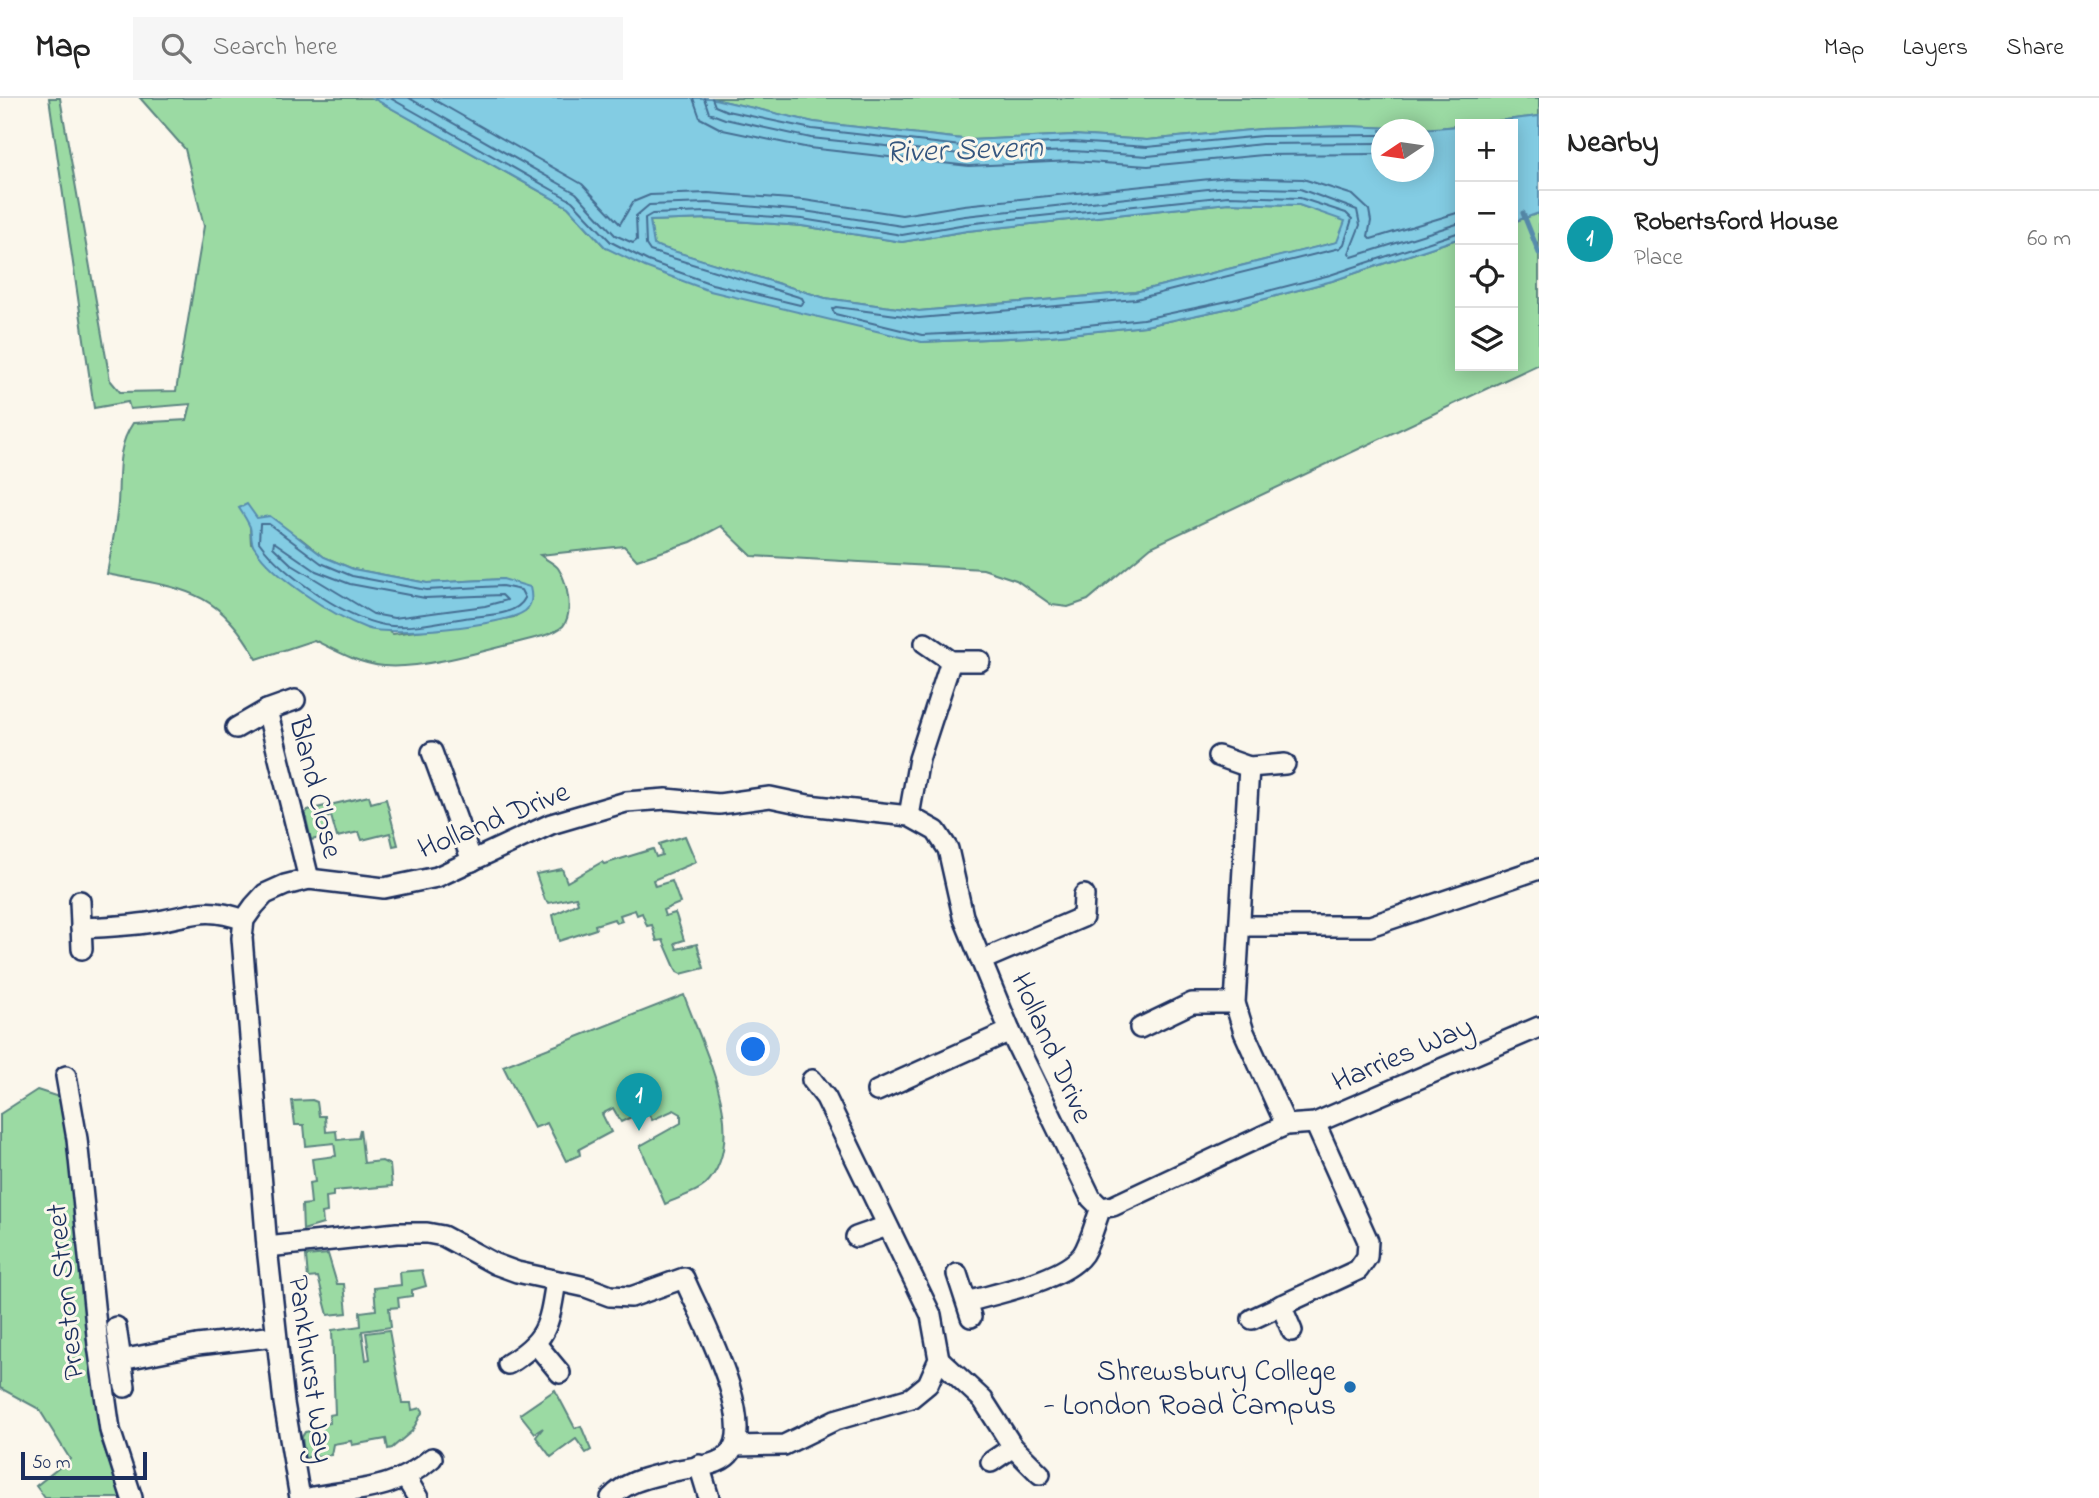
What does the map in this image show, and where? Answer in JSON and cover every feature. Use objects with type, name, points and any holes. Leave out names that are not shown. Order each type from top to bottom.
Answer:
[{"type":"street","points":[[925,643],[951,661],[980,661]]},
{"type":"street","points":[[909,816],[919,759],[951,661]]},
{"type":"street","name":"Bland Close","points":[[236,728],[267,710],[295,700]]},
{"type":"street","name":"Bland Close","points":[[267,710],[309,879]]},
{"type":"street","points":[[432,752],[472,861]]},
{"type":"street","points":[[1218,756],[1249,767],[1285,764]]},
{"type":"street","points":[[957,1274],[969,1309],[1050,1276],[1070,1266],[1082,1254],[1101,1208],[1113,1206],[1286,1125],[1244,1032],[1235,1003],[1249,767]]},
{"type":"street","name":"Holland Drive","points":[[244,920],[265,894],[309,879],[384,888],[437,877],[527,834],[568,818],[643,800],[719,804],[770,797],[808,805],[909,816],[936,831],[948,849],[963,916],[1010,1031],[1091,1198],[1101,1208]]},
{"type":"street","points":[[1240,926],[1370,926],[1539,869]]},
{"type":"street","points":[[982,960],[1083,917],[1084,895]]},
{"type":"street","points":[[80,901],[82,950]]},
{"type":"street","points":[[81,928],[154,922],[198,911],[226,913],[244,920],[242,938],[267,1247],[397,1233],[427,1233],[443,1236],[495,1264],[621,1298],[684,1278],[732,1392],[738,1427],[735,1446],[717,1462],[620,1488],[611,1498]]},
{"type":"street","points":[[1140,1028],[1192,1003],[1235,1003]]},
{"type":"street","name":"Harries Way","points":[[1286,1125],[1315,1123],[1539,1027]]},
{"type":"street","points":[[877,1091],[1010,1031]]},
{"type":"street","name":"Preston Street","points":[[66,1076],[78,1139],[98,1345],[110,1430],[132,1498]]},
{"type":"street","points":[[735,1446],[784,1445],[835,1420],[911,1398],[928,1384],[939,1359],[931,1315],[826,1098],[812,1080]]},
{"type":"street","points":[[1252,1318],[1358,1270],[1367,1257],[1368,1241],[1315,1123]]},
{"type":"street","points":[[856,1237],[887,1226]]},
{"type":"street","name":"Pankhurst Way","points":[[267,1247],[276,1336],[300,1498]]},
{"type":"street","points":[[508,1364],[545,1334],[556,1280]]},
{"type":"street","points":[[1281,1305],[1292,1331]]},
{"type":"street","points":[[116,1327],[125,1387]]},
{"type":"street","points":[[121,1360],[197,1345],[276,1336]]},
{"type":"street","points":[[536,1344],[560,1373]]},
{"type":"street","points":[[939,1359],[983,1400],[1013,1447],[1040,1474]]},
{"type":"street","points":[[991,1462],[1013,1447]]},
{"type":"street","points":[[309,1498],[386,1486],[407,1478],[432,1458]]},
{"type":"street","points":[[699,1465],[709,1498]]},
{"type":"street","points":[[407,1478],[418,1498]]},
{"type":"green space","points":[[49,98],[60,98],[110,380],[120,392],[176,391],[204,226],[185,149],[140,98],[373,98],[568,207],[606,248],[922,342],[1050,336],[1145,326],[1235,307],[1332,281],[1455,240],[1455,371],[1518,371],[1518,220],[1539,213],[1539,364],[1151,547],[1088,600],[1068,607],[1052,605],[1016,580],[983,569],[752,556],[721,526],[691,542],[637,560],[624,546],[540,555],[556,566],[561,574],[569,605],[563,626],[543,636],[463,656],[401,666],[366,663],[314,640],[257,659],[242,635],[212,604],[195,595],[157,583],[107,574],[117,512],[120,462],[128,432],[133,423],[187,420],[191,404],[130,409],[128,402],[94,408]],"holes":[[[250,528],[300,538],[324,557],[353,569],[427,583],[503,579],[527,609],[514,617],[488,622],[393,634],[251,544]]]},
{"type":"green space","points":[[710,98],[1539,98],[1539,116],[1514,119],[1455,119],[1455,126],[1434,129],[1434,119],[1371,119],[1371,127],[1261,129],[1147,140],[1073,135],[971,140],[813,122]]},
{"type":"green space","points":[[1228,203],[1299,205],[1346,220],[1338,242],[1135,292],[919,311],[825,298],[653,245],[650,221],[707,219],[802,226],[902,242],[967,231]]},
{"type":"green space","points":[[369,796],[371,803],[386,799],[398,845],[393,846],[390,833],[362,840],[359,832],[337,837],[331,816],[326,818],[329,836],[311,840],[305,814],[308,810]]},
{"type":"green space","points":[[685,836],[696,862],[653,880],[655,886],[672,881],[680,903],[663,910],[665,916],[676,915],[684,940],[675,943],[677,949],[697,944],[704,968],[681,974],[677,972],[663,940],[657,941],[652,925],[647,926],[642,913],[637,915],[635,910],[620,915],[622,921],[616,923],[614,919],[595,925],[596,929],[559,941],[553,915],[578,903],[576,897],[549,903],[545,900],[536,874],[562,869],[567,882],[602,862],[604,864],[653,849],[656,857],[662,855],[659,844]]},
{"type":"green space","points":[[684,995],[719,1091],[724,1118],[724,1143],[718,1165],[705,1185],[665,1204],[640,1146],[681,1123],[681,1114],[674,1110],[652,1120],[646,1110],[621,1122],[613,1108],[602,1114],[611,1132],[579,1149],[580,1155],[566,1161],[547,1123],[534,1128],[503,1066]]},
{"type":"green space","points":[[37,1090],[62,1098],[78,1202],[100,1437],[123,1498],[45,1498],[36,1486],[70,1459],[39,1409],[0,1388],[0,1114]]},
{"type":"green space","points":[[292,1101],[317,1102],[319,1116],[325,1116],[326,1132],[336,1131],[337,1140],[358,1138],[360,1129],[364,1163],[382,1161],[390,1165],[392,1186],[333,1191],[333,1196],[326,1197],[327,1212],[322,1213],[323,1224],[303,1230],[302,1205],[311,1204],[309,1183],[315,1182],[312,1159],[336,1156],[334,1143],[306,1146],[304,1125],[295,1125]]},
{"type":"green space","points":[[328,1254],[337,1284],[344,1284],[347,1313],[328,1315],[318,1277],[308,1278],[306,1256]]},
{"type":"green space","points":[[422,1270],[426,1286],[412,1290],[412,1296],[398,1298],[399,1307],[389,1308],[391,1327],[362,1331],[366,1360],[370,1359],[366,1333],[389,1330],[402,1403],[411,1403],[412,1410],[421,1408],[423,1411],[412,1431],[392,1448],[388,1449],[386,1439],[352,1445],[351,1441],[333,1444],[331,1455],[308,1457],[305,1460],[302,1437],[305,1432],[316,1430],[315,1425],[330,1423],[329,1415],[335,1414],[332,1330],[361,1326],[360,1312],[376,1310],[374,1288],[401,1285],[400,1272]]},
{"type":"green space","points":[[555,1390],[575,1428],[581,1426],[591,1450],[586,1453],[576,1439],[551,1457],[536,1437],[543,1428],[535,1433],[520,1414]]},
{"type":"water","name":"River Severn","points":[[373,98],[710,98],[814,122],[971,140],[1073,135],[1147,140],[1261,129],[1371,127],[1371,182],[1434,182],[1434,128],[1455,126],[1455,240],[1332,281],[1235,307],[1145,326],[1050,336],[922,342],[710,291],[645,267],[606,248],[568,207]],"holes":[[[1228,203],[1299,205],[1345,221],[1337,242],[1135,292],[919,311],[825,298],[654,245],[650,221],[707,219],[802,226],[902,242],[967,231]]]},
{"type":"water","points":[[1539,116],[1539,213],[1518,220],[1518,119],[1515,119]]},
{"type":"water","points":[[247,504],[257,518],[270,516],[324,557],[353,569],[427,583],[503,579],[530,587],[531,603],[525,611],[513,616],[472,625],[422,631],[366,628],[305,594],[263,559],[253,545],[250,527],[239,508]]},
{"type":"waterway","points":[[1523,213],[1539,253]]},
{"type":"place","name":"Robertsford House","points":[[639,1131]]},
{"type":"place","name":"Shrewsbury College - London Road Campus","points":[[1350,1387]]}]
